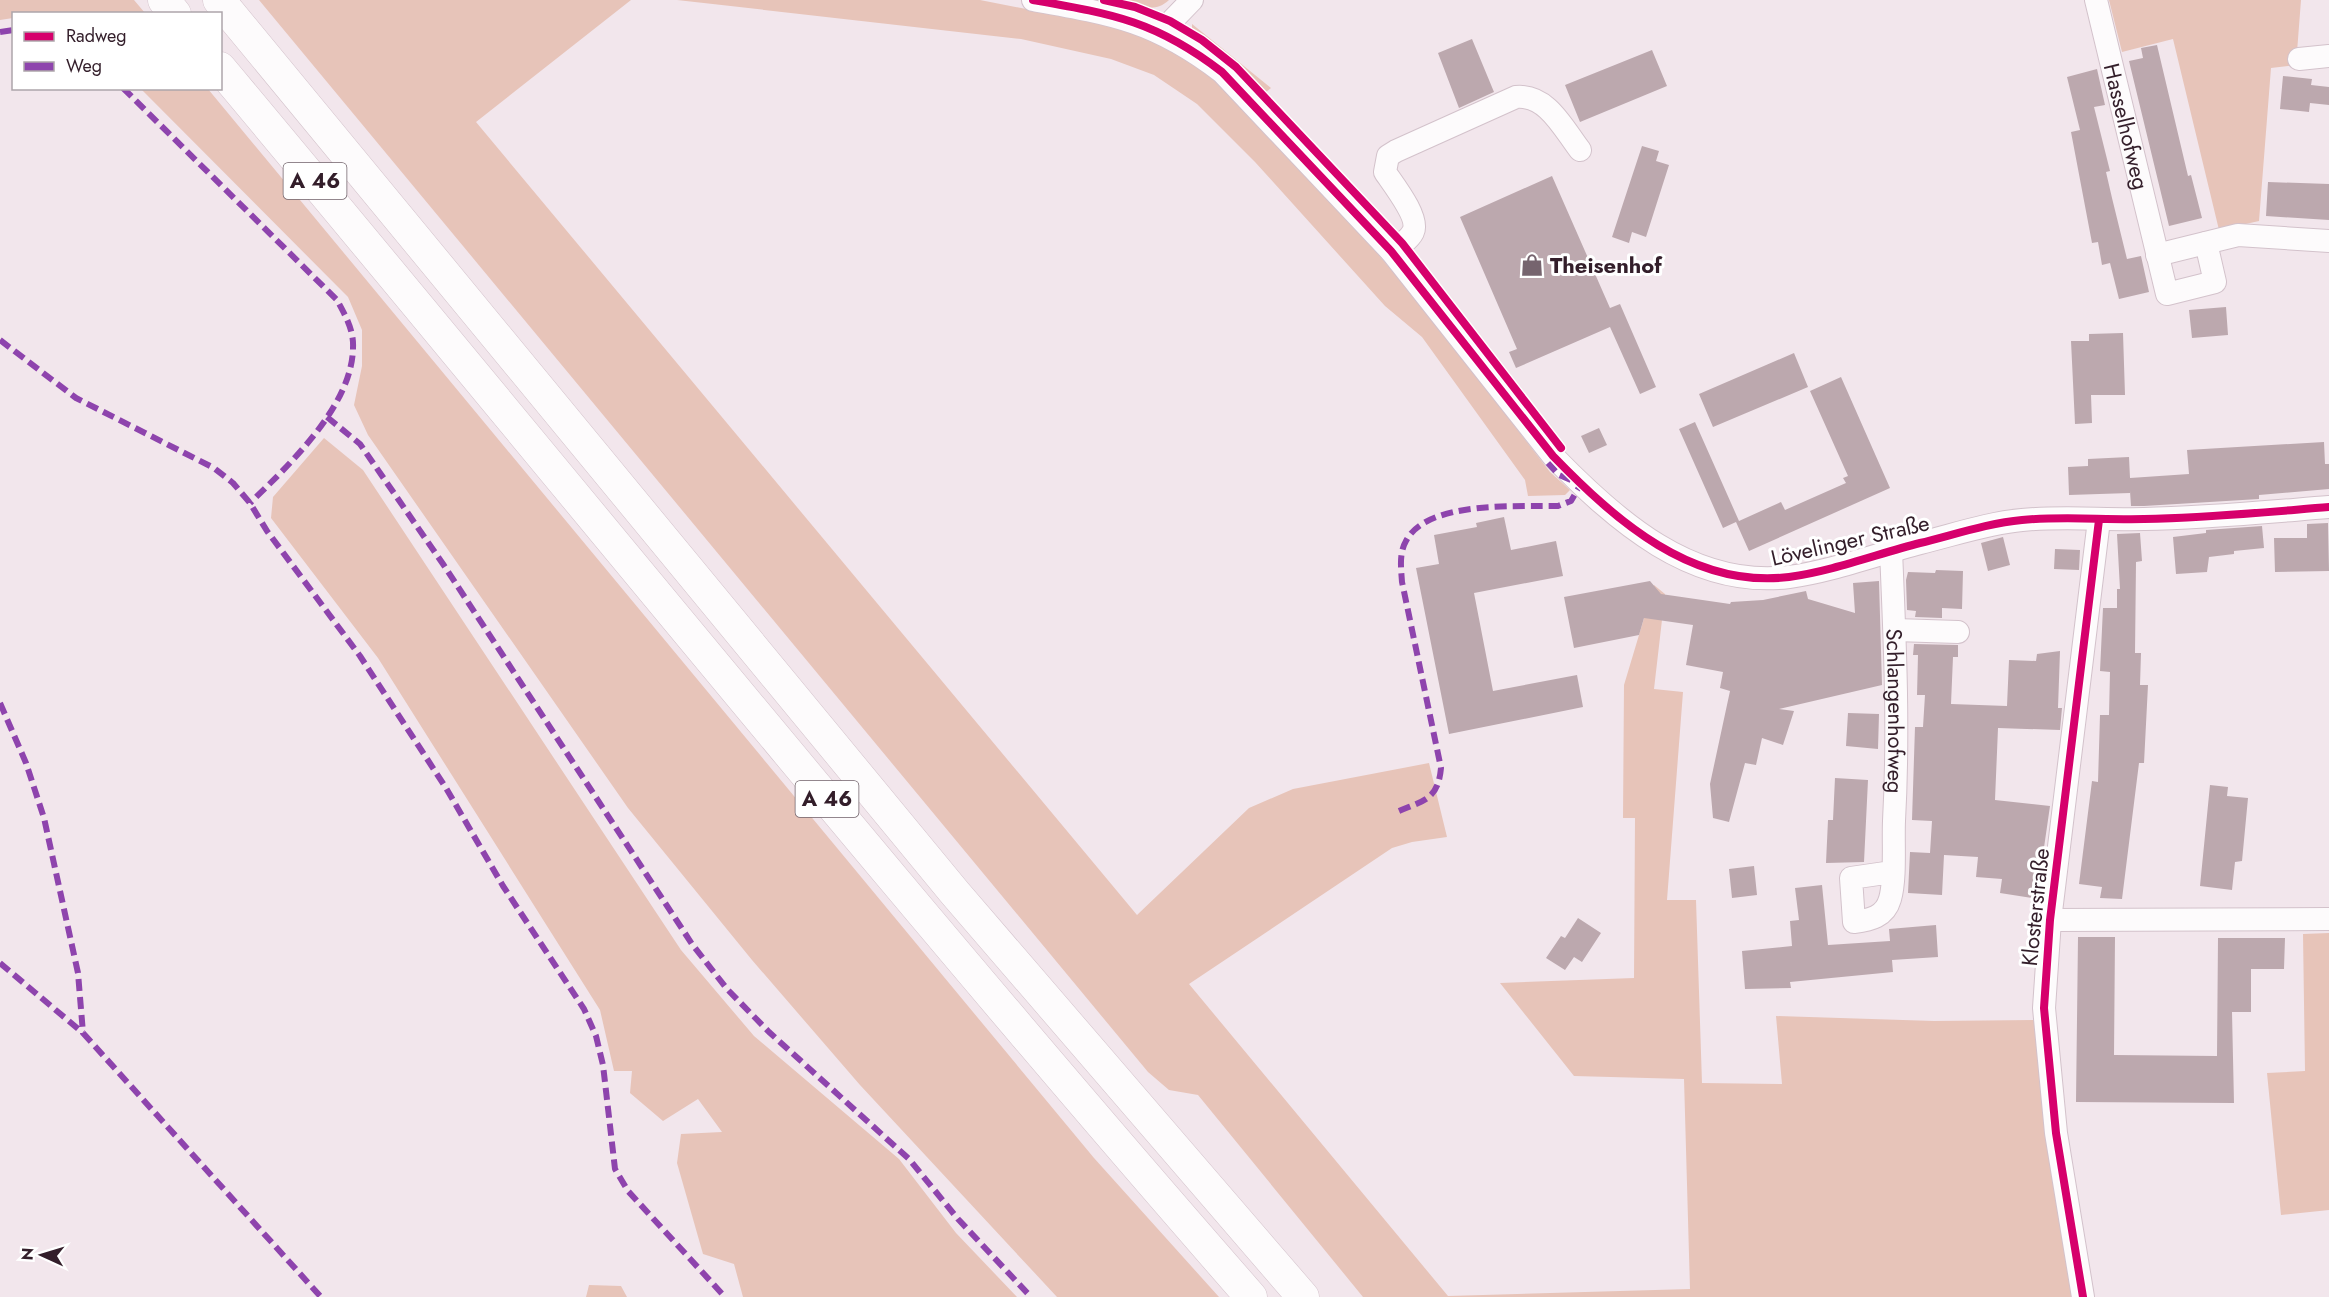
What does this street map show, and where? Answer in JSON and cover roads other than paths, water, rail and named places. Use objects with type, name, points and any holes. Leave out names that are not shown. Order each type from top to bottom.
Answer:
[{"type":"highway","points":[[164,0],[173,12]]},
{"type":"highway","name":"A 46","points":[[219,0],[955,893],[1303,1297]]},
{"type":"highway","name":"A 46","points":[[222,70],[922,914],[1097,1121],[1251,1297]]},
{"type":"street","name":"Lövelinger Straße","points":[[1033,0],[1098,11],[1161,32],[1192,48],[1222,72],[1391,251],[1553,456],[1606,507],[1669,553],[1718,573],[1767,579],[1812,572],[2021,520],[2099,520],[2329,507]]},
{"type":"street","points":[[1161,32],[1192,0]]},
{"type":"street","name":"Hasselhofweg","points":[[2096,0],[2167,294],[2215,282],[2206,243]]},
{"type":"street","points":[[2299,60],[2329,56]]},
{"type":"street","points":[[1391,251],[1409,238],[1414,229],[1414,218],[1385,172],[1388,156],[1396,151],[1516,97],[1527,96],[1539,100],[1544,105],[1580,150]]},
{"type":"street","points":[[2157,255],[2238,235],[2329,241]]},
{"type":"street","name":"Klosterstraße","points":[[2084,1297],[2056,1133],[2047,1060],[2044,1008],[2050,920],[2099,520]]},
{"type":"street","name":"Schlangenhofweg","points":[[1891,551],[1898,730],[1892,872]]},
{"type":"street","points":[[1895,630],[1958,633]]},
{"type":"street","points":[[2050,920],[2329,919]]},
{"type":"place","name":"Theisenhof","points":[[1532,265]]}]
